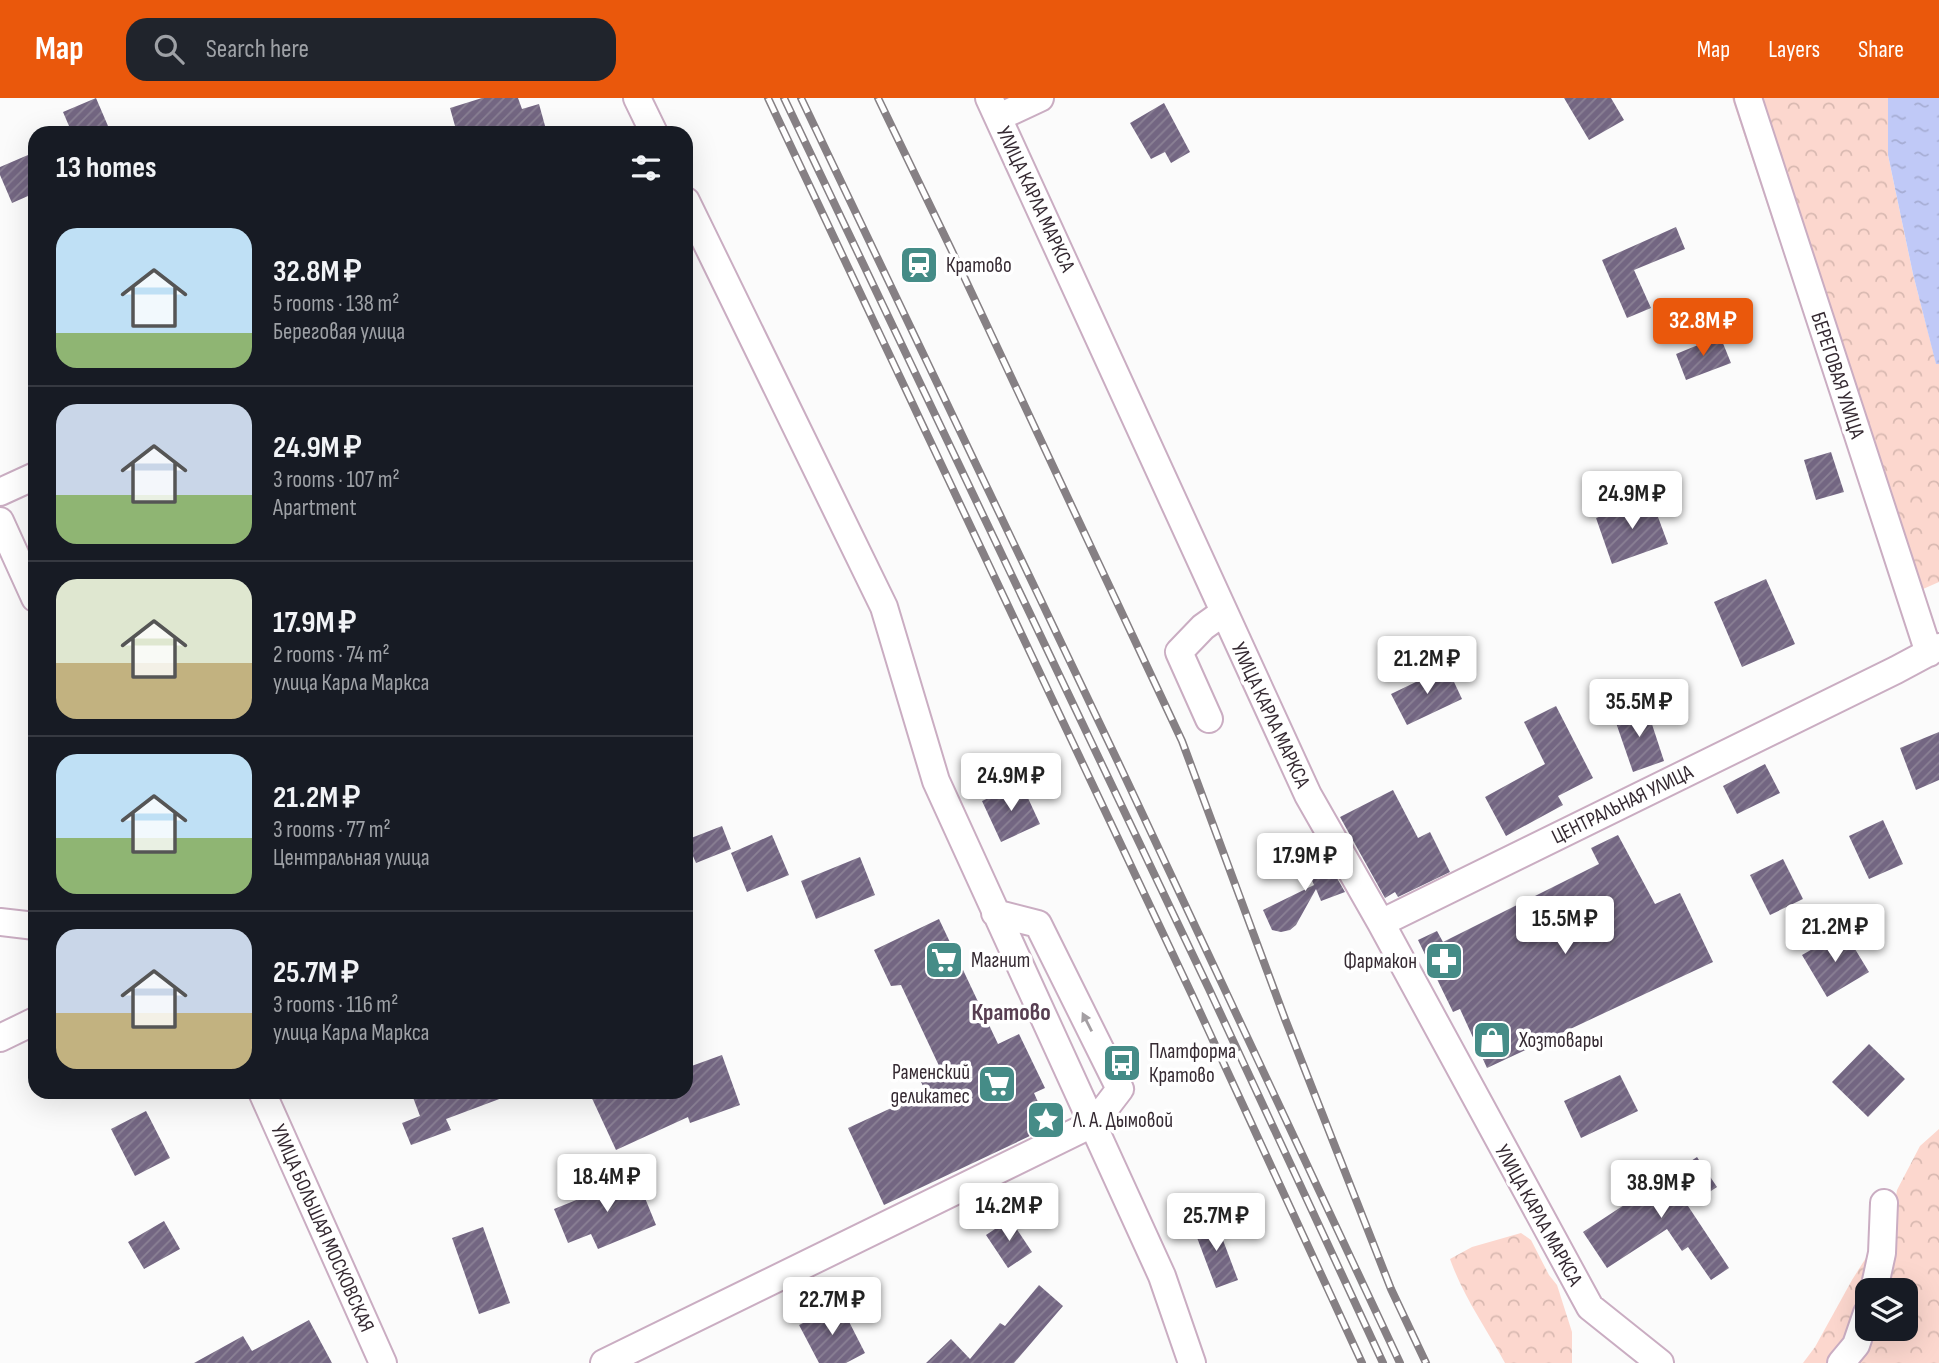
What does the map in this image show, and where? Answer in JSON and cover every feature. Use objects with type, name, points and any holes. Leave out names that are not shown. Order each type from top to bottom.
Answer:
[{"type":"street","points":[[637,98],[651,126]]},
{"type":"street","points":[[994,108],[1040,98]]},
{"type":"street","name":"БЕРЕГОВАЯ УЛИЦА","points":[[1748,98],[1934,650]]},
{"type":"street","name":"УЛИЦА КАРЛА МАРКСА","points":[[994,108],[1308,795],[1381,923],[1590,1307],[1660,1363]]},
{"type":"street","points":[[693,215],[884,607],[936,781],[1162,1276],[1192,1363]]},
{"type":"street","points":[[0,492],[28,479]]},
{"type":"street","points":[[0,521],[28,583]]},
{"type":"street","points":[[1209,719],[1179,652],[1203,627],[1224,611]]},
{"type":"street","name":"ЦЕНТРАЛЬНАЯ УЛИЦА","points":[[1381,923],[1934,650]]},
{"type":"street","points":[[604,1363],[1094,1123],[1120,1089],[1038,924],[995,913]]},
{"type":"street","points":[[0,922],[28,925]]},
{"type":"street","points":[[0,1038],[28,1024]]},
{"type":"street","name":"УЛИЦА БОЛЬШАЯ МОСКОВСКАЯ","points":[[265,1099],[383,1363]]},
{"type":"street","points":[[1877,1278],[1882,1253],[1884,1203]]},
{"type":"street","points":[[1841,1363],[1857,1341]]},
{"type":"green space","points":[[1732,98],[1888,98],[1888,155],[1913,274],[1936,363],[1939,364],[1939,582],[1898,600]]},
{"type":"green space","points":[[1939,1129],[1939,1363],[1803,1363],[1893,1215],[1897,1190],[1920,1146]]},
{"type":"green space","points":[[1521,1233],[1531,1240],[1557,1285],[1572,1332],[1572,1363],[1505,1363],[1455,1273],[1450,1259],[1472,1247]]},
{"type":"water","points":[[1888,98],[1939,98],[1939,364],[1936,364],[1913,274],[1888,155]]},
{"type":"building","points":[[96,98],[108,126],[69,126],[63,112]]},
{"type":"building","points":[[482,98],[518,98],[522,109],[539,104],[545,126],[455,126],[450,108]]},
{"type":"building","points":[[1564,98],[1611,98],[1624,120],[1589,140]]},
{"type":"building","points":[[1164,103],[1190,152],[1171,163],[1165,152],[1151,159],[1130,123]]},
{"type":"building","points":[[28,155],[28,196],[12,203],[0,175],[0,167]]},
{"type":"building","points":[[1676,227],[1685,249],[1634,270],[1651,308],[1627,318],[1602,260]]},
{"type":"building","points":[[1720,336],[1731,363],[1686,380],[1676,354]]},
{"type":"building","points":[[1831,452],[1844,492],[1816,500],[1804,460]]},
{"type":"building","points":[[1651,498],[1668,544],[1612,564],[1596,518]]},
{"type":"building","points":[[1766,579],[1795,644],[1742,667],[1714,602]]},
{"type":"building","points":[[1447,667],[1462,699],[1407,725],[1391,694]]},
{"type":"building","points":[[1556,706],[1593,778],[1558,796],[1563,805],[1506,836],[1485,797],[1545,764],[1524,722]]},
{"type":"building","points":[[1646,706],[1664,761],[1633,772],[1614,717]]},
{"type":"building","points":[[1939,732],[1939,780],[1916,790],[1900,748]]},
{"type":"building","points":[[1765,764],[1780,793],[1737,814],[1723,786]]},
{"type":"building","points":[[1021,783],[1040,824],[1001,842],[982,801]]},
{"type":"building","points":[[1393,790],[1418,838],[1430,832],[1450,872],[1398,897],[1395,892],[1385,898],[1340,817]]},
{"type":"building","points":[[1883,820],[1903,864],[1869,879],[1849,836]]},
{"type":"building","points":[[722,826],[731,849],[696,863],[693,856],[693,837]]},
{"type":"building","points":[[772,835],[789,875],[747,892],[731,853]]},
{"type":"building","points":[[1618,835],[1655,904],[1680,893],[1713,962],[1487,1068],[1460,1009],[1453,1012],[1418,940],[1437,931],[1443,942],[1599,864],[1591,848]]},
{"type":"building","points":[[1319,847],[1345,892],[1321,901],[1316,889],[1296,925],[1281,932],[1272,930],[1263,910],[1314,885],[1301,855]]},
{"type":"building","points":[[860,857],[875,895],[816,919],[801,881]]},
{"type":"building","points":[[1783,859],[1803,899],[1770,915],[1750,875]]},
{"type":"building","points":[[939,919],[998,1044],[1019,1034],[1045,1088],[1034,1093],[1049,1127],[884,1205],[848,1128],[926,1092],[920,1080],[941,1070],[901,985],[891,986],[874,950]]},
{"type":"building","points":[[1844,931],[1869,972],[1827,997],[1802,955]]},
{"type":"building","points":[[1869,1044],[1905,1079],[1868,1117],[1832,1082]]},
{"type":"building","points":[[722,1055],[740,1105],[690,1123],[688,1117],[616,1150],[592,1099],[693,1099],[693,1065]]},
{"type":"building","points":[[1620,1075],[1638,1111],[1581,1138],[1564,1101]]},
{"type":"building","points":[[414,1099],[500,1099],[446,1119],[451,1130],[411,1145],[402,1123],[420,1116]]},
{"type":"building","points":[[146,1111],[170,1158],[135,1176],[111,1129]]},
{"type":"building","points":[[1697,1157],[1717,1187],[1688,1206],[1729,1268],[1711,1280],[1688,1247],[1682,1251],[1667,1229],[1607,1268],[1583,1232]]},
{"type":"building","points":[[636,1176],[656,1225],[598,1249],[591,1234],[568,1243],[554,1209]]},
{"type":"building","points":[[1010,1219],[1032,1252],[1008,1268],[986,1235]]},
{"type":"building","points":[[1215,1219],[1238,1280],[1216,1288],[1193,1227]]},
{"type":"building","points":[[164,1221],[180,1249],[144,1269],[128,1242]]},
{"type":"building","points":[[483,1227],[510,1303],[479,1314],[452,1238]]},
{"type":"building","points":[[1039,1285],[1063,1306],[1014,1363],[926,1363],[951,1339],[970,1359],[1000,1323],[1005,1326]]},
{"type":"building","points":[[840,1304],[865,1353],[846,1363],[819,1363],[799,1325]]},
{"type":"building","points":[[309,1320],[332,1363],[194,1363],[243,1336],[252,1351]]},
{"type":"railway","points":[[768,98],[1193,997],[1362,1363]]},
{"type":"railway","points":[[784,98],[1209,989],[1383,1363]]},
{"type":"railway","points":[[801,98],[1119,764],[1400,1363]]},
{"type":"railway","points":[[878,98],[1182,741],[1285,1019],[1391,1289],[1426,1363]]},
{"type":"place","name":"Кратово","points":[[919,265]]},
{"type":"place","name":"Магнит","points":[[944,960]]},
{"type":"place","name":"Фармакон","points":[[1444,961]]},
{"type":"place","name":"Хозтовары","points":[[1492,1040]]},
{"type":"place","name":"Платформа Кратово","points":[[1122,1063]]},
{"type":"place","name":"Раменский деликатес","points":[[997,1084]]},
{"type":"place","name":"Л. А. Дымовой","points":[[1046,1120]]},
{"type":"district","name":"Кратово","points":[[1011,1012]]}]
